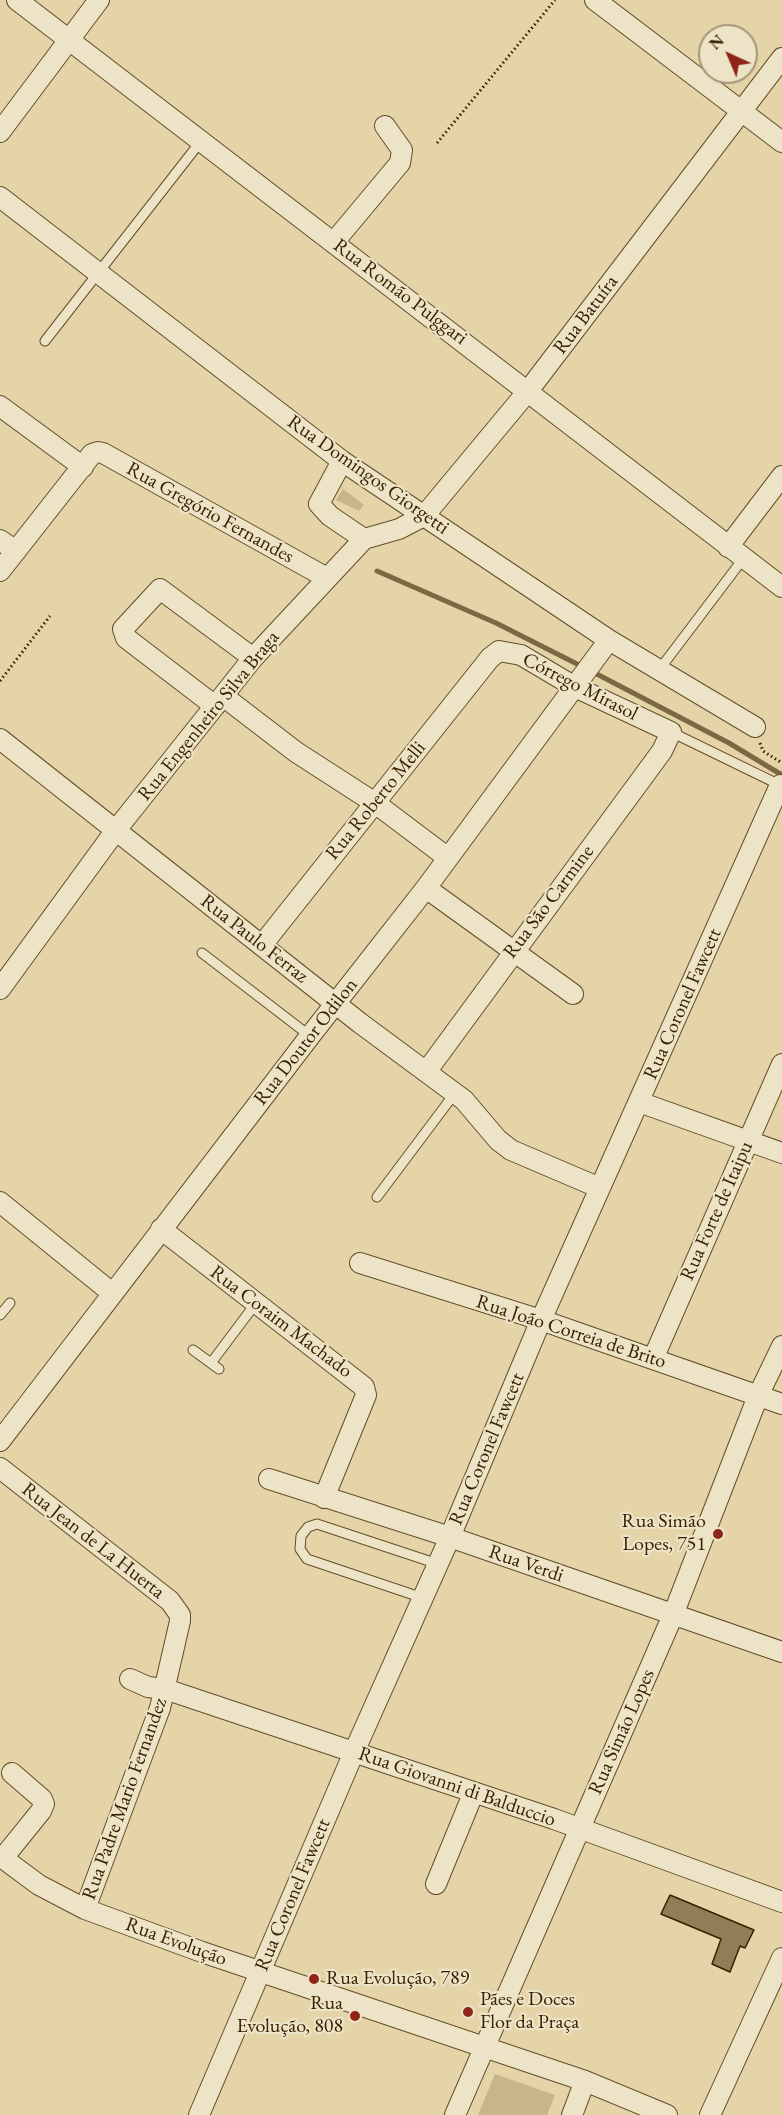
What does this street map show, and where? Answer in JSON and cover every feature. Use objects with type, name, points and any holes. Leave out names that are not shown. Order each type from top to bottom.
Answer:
[{"type":"street","name":"Rua Romão Pulggari","points":[[17,0],[782,587]]},
{"type":"street","points":[[0,132],[99,0]]},
{"type":"street","points":[[595,0],[782,142]]},
{"type":"street","name":"Rua Batuíra","points":[[364,539],[399,529],[424,516],[528,391],[782,58]]},
{"type":"street","points":[[334,242],[400,163],[402,150],[385,126]]},
{"type":"street","name":"Rua Domingos Giorgetti","points":[[0,197],[342,460],[609,640],[755,727]]},
{"type":"street","points":[[0,406],[87,461],[8,545],[0,571]]},
{"type":"street","name":"Rua Gregório Fernandes","points":[[87,461],[103,453],[327,578]]},
{"type":"street","points":[[342,460],[318,504],[330,516],[364,539]]},
{"type":"street","points":[[735,553],[782,476]]},
{"type":"street","name":"Rua Engenheiro Silva Braga","points":[[0,988],[116,830],[219,701],[254,658],[364,539]]},
{"type":"street","points":[[254,658],[160,589],[123,629],[126,638],[375,803],[448,858]]},
{"type":"street","name":"Rua Doutor Odilon","points":[[0,1441],[161,1229],[426,888],[609,640]]},
{"type":"street","name":"Córrego Mirasol","points":[[490,658],[499,651],[507,650],[578,683],[671,732]]},
{"type":"street","name":"Rua Roberto Melli","points":[[262,945],[490,658]]},
{"type":"street","name":"Rua São Carmine","points":[[426,1072],[662,751],[671,732]]},
{"type":"street","name":"Rua Paulo Ferraz","points":[[0,740],[336,1004],[455,1093],[478,1113],[498,1140],[511,1150],[600,1188]]},
{"type":"street","name":"Rua Coronel Fawcett","points":[[199,2115],[354,1752],[450,1537],[541,1320],[781,786]]},
{"type":"street","points":[[426,888],[573,994]]},
{"type":"street","name":"Rua Forte de Itaipu","points":[[653,1359],[782,1064]]},
{"type":"street","points":[[639,1102],[782,1153]]},
{"type":"street","points":[[0,1202],[112,1293]]},
{"type":"street","name":"Rua Coraim Machado","points":[[161,1229],[364,1387],[366,1395],[324,1498]]},
{"type":"street","name":"Rua João Correia de Brito","points":[[360,1263],[541,1320],[782,1404]]},
{"type":"street","name":"Rua Simão Lopes","points":[[455,2115],[673,1615],[758,1396],[782,1346]]},
{"type":"street","name":"Rua Jean de La Huerta","points":[[0,1468],[170,1601],[177,1610],[180,1621],[165,1689]]},
{"type":"street","name":"Rua Verdi","points":[[268,1479],[450,1537],[782,1652]]},
{"type":"street","name":"Rua Giovanni di Balduccio","points":[[130,1679],[148,1687],[165,1689],[580,1829],[782,1902]]},
{"type":"street","name":"Rua Padre Mario Fernandez","points":[[85,1909],[139,1768],[165,1689]]},
{"type":"street","points":[[2,1857],[41,1811],[44,1804],[42,1799],[12,1773]]},
{"type":"street","points":[[436,1884],[473,1794]]},
{"type":"street","name":"Rua Evolução","points":[[2,1857],[39,1885],[85,1909],[260,1972],[585,2081],[667,2115]]},
{"type":"street","points":[[710,2115],[782,1958]]},
{"type":"street","points":[[572,2115],[585,2081]]},
{"type":"lane","points":[[45,340],[100,273],[201,141]]},
{"type":"lane","points":[[659,670],[735,553]]},
{"type":"lane","points":[[671,732],[781,786]]},
{"type":"lane","points":[[202,953],[310,1036]]},
{"type":"lane","points":[[377,1197],[455,1093]]},
{"type":"lane","points":[[0,1315],[10,1303]]},
{"type":"lane","points":[[193,1350],[215,1366],[256,1303]]},
{"type":"lane","points":[[423,1598],[307,1559],[300,1550],[301,1536],[308,1527],[317,1524],[438,1564]]},
{"type":"path","points":[[437,143],[555,0]]},
{"type":"path","points":[[0,681],[50,616]]},
{"type":"path","points":[[755,727],[763,750],[782,763]]},
{"type":"shaded area","points":[[343,489],[364,505],[359,511],[336,500]]},
{"type":"shaded area","points":[[495,2074],[555,2095],[547,2115],[478,2115]]},
{"type":"building","points":[[670,1895],[754,1930],[745,1948],[740,1946],[730,1972],[712,1964],[721,1939],[661,1914]]},
{"type":"waterway","points":[[377,571],[496,623],[583,667]]},
{"type":"waterway","points":[[591,671],[729,743],[782,775]]},
{"type":"place","name":"Rua Simão Lopes, 751","points":[[718,1534]]},
{"type":"place","name":"Rua Evolução, 789","points":[[314,1979]]},
{"type":"place","name":"Pães e Doces Flor da Praça","points":[[468,2012]]},
{"type":"place","name":"Rua Evolução, 808","points":[[355,2016]]}]
